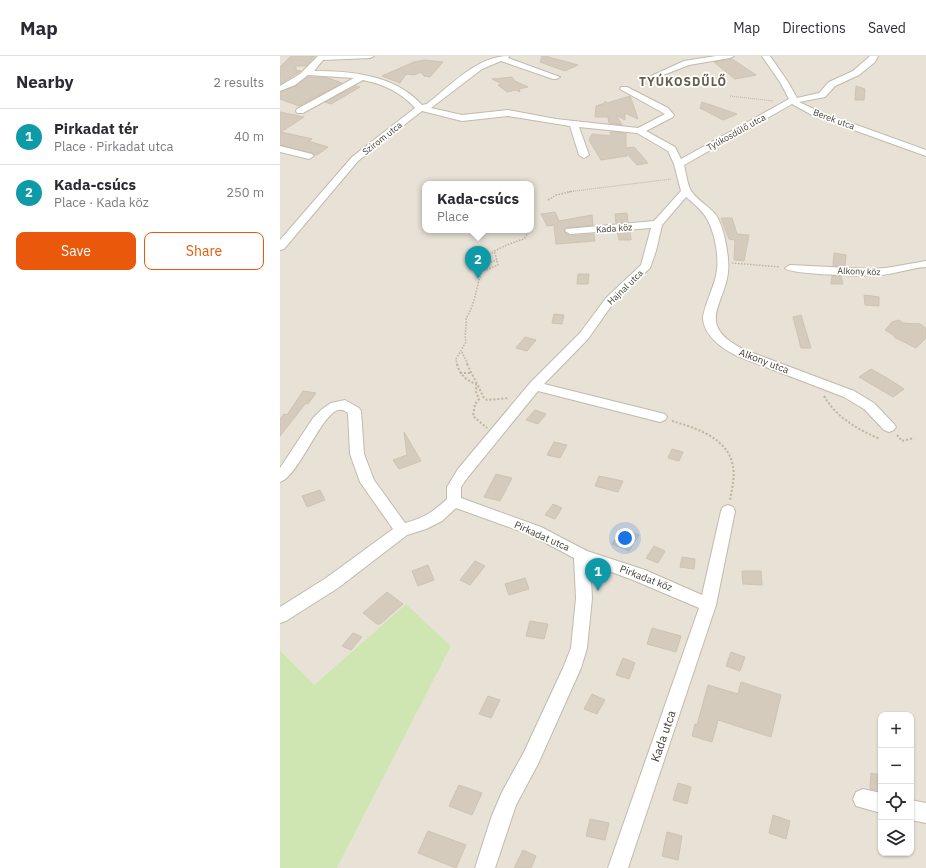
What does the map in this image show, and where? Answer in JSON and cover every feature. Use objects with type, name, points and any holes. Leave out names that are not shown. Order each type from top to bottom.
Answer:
[{"type":"street","points":[[280,90],[307,73],[321,57],[370,56]]},
{"type":"street","points":[[653,76],[687,63],[730,56]]},
{"type":"street","points":[[766,56],[784,82],[792,101]]},
{"type":"street","name":"Tyúkosdűlő utca","points":[[679,164],[792,101],[822,95],[832,84],[856,73],[872,60],[874,56]]},
{"type":"street","points":[[503,57],[556,77]]},
{"type":"street","name":"Szirom utca","points":[[280,247],[355,159],[420,108],[430,106],[479,67],[503,57]]},
{"type":"street","points":[[307,73],[362,77],[393,86],[415,100],[420,108],[450,116],[462,118],[508,113],[549,121],[639,131],[672,149],[679,164],[686,191]]},
{"type":"street","points":[[300,111],[362,77]]},
{"type":"street","points":[[624,89],[665,110],[670,115],[639,131]]},
{"type":"street","name":"Berek utca","points":[[792,101],[815,113],[926,153]]},
{"type":"street","points":[[574,124],[584,155]]},
{"type":"street","points":[[280,149],[309,156]]},
{"type":"street","name":"Hajnal utca","points":[[454,501],[454,487],[463,473],[526,396],[584,336],[610,300],[646,266],[652,251],[657,224],[663,215],[686,191]]},
{"type":"street","name":"Alkony utca","points":[[686,191],[712,217],[721,246],[723,262],[722,275],[708,318],[712,329],[720,340],[740,353],[849,394],[869,406],[889,427]]},
{"type":"street","name":"Kada köz","points":[[570,231],[657,224]]},
{"type":"street","name":"Alkony köz","points":[[790,268],[880,272],[895,270],[905,266],[926,264]]},
{"type":"street","points":[[535,386],[660,417]]},
{"type":"street","points":[[280,477],[292,464],[316,422],[326,411],[341,405],[349,406],[354,411],[357,454],[367,482],[402,530]]},
{"type":"street","points":[[280,616],[332,583],[402,530],[421,525],[437,517],[454,501]]},
{"type":"street","name":"Pirkadat utca","points":[[454,501],[536,531],[582,555],[584,598],[580,648],[532,758],[509,799],[501,818],[485,868]]},
{"type":"street","name":"Kada utca","points":[[618,868],[708,605],[728,511]]},
{"type":"street","name":"Pirkadat köz","points":[[582,555],[639,575],[708,605]]},
{"type":"street","points":[[914,811],[926,813]]},
{"type":"path","points":[[730,96],[792,101]]},
{"type":"path","points":[[548,200],[556,195],[568,192],[682,177]]},
{"type":"path","points":[[485,264],[481,260],[494,250],[506,244],[524,239],[528,233]]},
{"type":"path","points":[[481,272],[498,265],[494,250]]},
{"type":"path","points":[[497,260],[485,264],[481,272],[472,309],[466,318],[467,325],[464,334],[466,342],[456,359],[457,368],[468,381],[476,384],[484,398],[487,400],[526,396]]},
{"type":"path","points":[[723,262],[790,268]]},
{"type":"path","points":[[462,351],[471,373],[475,378],[476,392],[479,399],[475,404],[473,416],[480,424],[497,432]]},
{"type":"path","points":[[460,373],[471,373]]},
{"type":"path","points":[[816,381],[826,399],[842,419],[861,431],[880,439]]},
{"type":"path","points":[[660,417],[704,432],[717,441],[728,453],[733,466],[733,482],[728,511]]},
{"type":"path","points":[[889,427],[902,441],[914,438]]},
{"type":"shaded area","points":[[280,56],[926,56],[926,868],[337,868],[451,646],[406,604],[314,685],[280,650]]},
{"type":"green space","points":[[406,604],[451,646],[337,868],[280,868],[280,650],[314,685]]},
{"type":"building","points":[[291,56],[315,56],[306,66],[296,66],[296,70],[301,71],[280,84],[280,67]]},
{"type":"building","points":[[542,56],[578,65],[565,71],[540,62]]},
{"type":"building","points":[[732,59],[756,75],[735,79],[714,62]]},
{"type":"building","points":[[424,60],[443,62],[430,77],[424,76],[421,72],[414,75],[406,74],[400,83],[382,76],[414,62]]},
{"type":"building","points":[[308,77],[328,78],[342,83],[299,106],[280,99],[280,92],[296,86]]},
{"type":"building","points":[[512,77],[515,81],[528,87],[519,89],[520,92],[516,90],[507,92],[498,85],[502,84],[492,79]]},
{"type":"building","points":[[356,86],[360,87],[331,104],[325,102]]},
{"type":"building","points":[[856,86],[865,89],[864,100],[855,100]]},
{"type":"building","points":[[630,96],[638,119],[625,113],[625,120],[616,115],[622,125],[609,123],[608,117],[595,117],[596,106],[605,103],[605,101],[607,103]]},
{"type":"building","points":[[702,102],[737,114],[723,120],[700,108]]},
{"type":"building","points":[[280,112],[304,117],[281,132],[312,139],[308,141],[328,147],[317,155],[280,145]]},
{"type":"building","points":[[610,132],[626,133],[626,148],[634,147],[648,163],[637,165],[626,153],[627,156],[601,160],[589,140],[592,134],[611,136]]},
{"type":"building","points":[[555,212],[559,221],[592,215],[593,225],[566,228],[564,231],[570,236],[594,234],[595,241],[556,244],[554,225],[547,226],[541,214]]},
{"type":"building","points":[[627,213],[628,222],[616,223],[615,214]]},
{"type":"building","points":[[721,218],[732,218],[737,234],[749,235],[744,261],[734,260],[735,240],[729,239]]},
{"type":"building","points":[[630,231],[631,240],[619,240],[617,232]]},
{"type":"building","points":[[834,253],[846,255],[845,266],[833,266]]},
{"type":"building","points":[[578,274],[589,274],[588,284],[577,284]]},
{"type":"building","points":[[832,276],[841,276],[843,284],[831,284]]},
{"type":"building","points":[[864,295],[879,297],[879,306],[865,305]]},
{"type":"building","points":[[554,314],[564,315],[562,324],[552,323]]},
{"type":"building","points":[[801,315],[811,348],[801,348],[793,317]]},
{"type":"building","points":[[899,320],[903,323],[918,323],[926,328],[926,338],[916,348],[894,337],[895,336],[885,330],[892,322]]},
{"type":"building","points":[[525,337],[536,340],[527,351],[516,348]]},
{"type":"building","points":[[871,369],[904,389],[893,397],[859,377]]},
{"type":"building","points":[[303,391],[316,393],[308,404],[306,403],[280,436],[280,419],[284,414],[287,415]]},
{"type":"building","points":[[535,410],[546,414],[538,424],[526,420]]},
{"type":"building","points":[[404,432],[421,461],[399,469],[393,460],[407,455]]},
{"type":"building","points":[[554,442],[567,445],[560,458],[547,455]]},
{"type":"building","points":[[672,449],[683,452],[679,461],[668,458]]},
{"type":"building","points":[[496,474],[512,478],[500,501],[484,497]]},
{"type":"building","points":[[599,476],[623,481],[618,492],[595,486]]},
{"type":"building","points":[[320,490],[325,500],[307,507],[302,496]]},
{"type":"building","points":[[553,504],[562,508],[555,519],[545,515]]},
{"type":"building","points":[[622,528],[639,535],[629,551],[612,544]]},
{"type":"building","points":[[654,546],[665,551],[658,563],[646,558]]},
{"type":"building","points":[[682,557],[695,559],[694,569],[680,567]]},
{"type":"building","points":[[475,561],[485,566],[470,585],[460,580]]},
{"type":"building","points":[[428,565],[434,580],[418,586],[412,571]]},
{"type":"building","points":[[742,571],[761,571],[762,585],[743,584]]},
{"type":"building","points":[[525,578],[529,589],[509,595],[505,584]]},
{"type":"building","points":[[387,592],[403,604],[380,624],[377,624],[363,613]]},
{"type":"building","points":[[530,621],[548,624],[544,639],[526,636]]},
{"type":"building","points":[[652,628],[681,636],[676,652],[647,644]]},
{"type":"building","points":[[353,633],[362,637],[351,650],[342,646]]},
{"type":"building","points":[[731,652],[745,657],[740,671],[726,666]]},
{"type":"building","points":[[623,658],[635,663],[629,679],[616,675]]},
{"type":"building","points":[[741,682],[781,695],[771,737],[718,720],[712,742],[692,736],[695,724],[697,725],[708,685],[738,694]]},
{"type":"building","points":[[592,694],[605,700],[597,714],[584,709]]},
{"type":"building","points":[[488,696],[500,700],[491,718],[479,714]]},
{"type":"building","points":[[871,773],[878,774],[878,790],[870,789]]},
{"type":"building","points":[[678,783],[691,787],[687,804],[673,800]]},
{"type":"building","points":[[459,785],[482,793],[472,815],[449,806]]},
{"type":"building","points":[[773,815],[790,821],[786,839],[769,833]]},
{"type":"building","points":[[590,819],[609,823],[605,840],[586,836]]},
{"type":"building","points":[[428,831],[466,845],[456,868],[418,853]]},
{"type":"building","points":[[667,832],[682,836],[678,860],[662,856]]},
{"type":"building","points":[[523,850],[536,856],[531,868],[514,868]]},
{"type":"place","name":"Kada-csúcs","points":[[478,279]]},
{"type":"place","name":"Pirkadat tér","points":[[598,591]]},
{"type":"district","name":"TYÚKOSDŰLŐ","points":[[683,81]]}]
